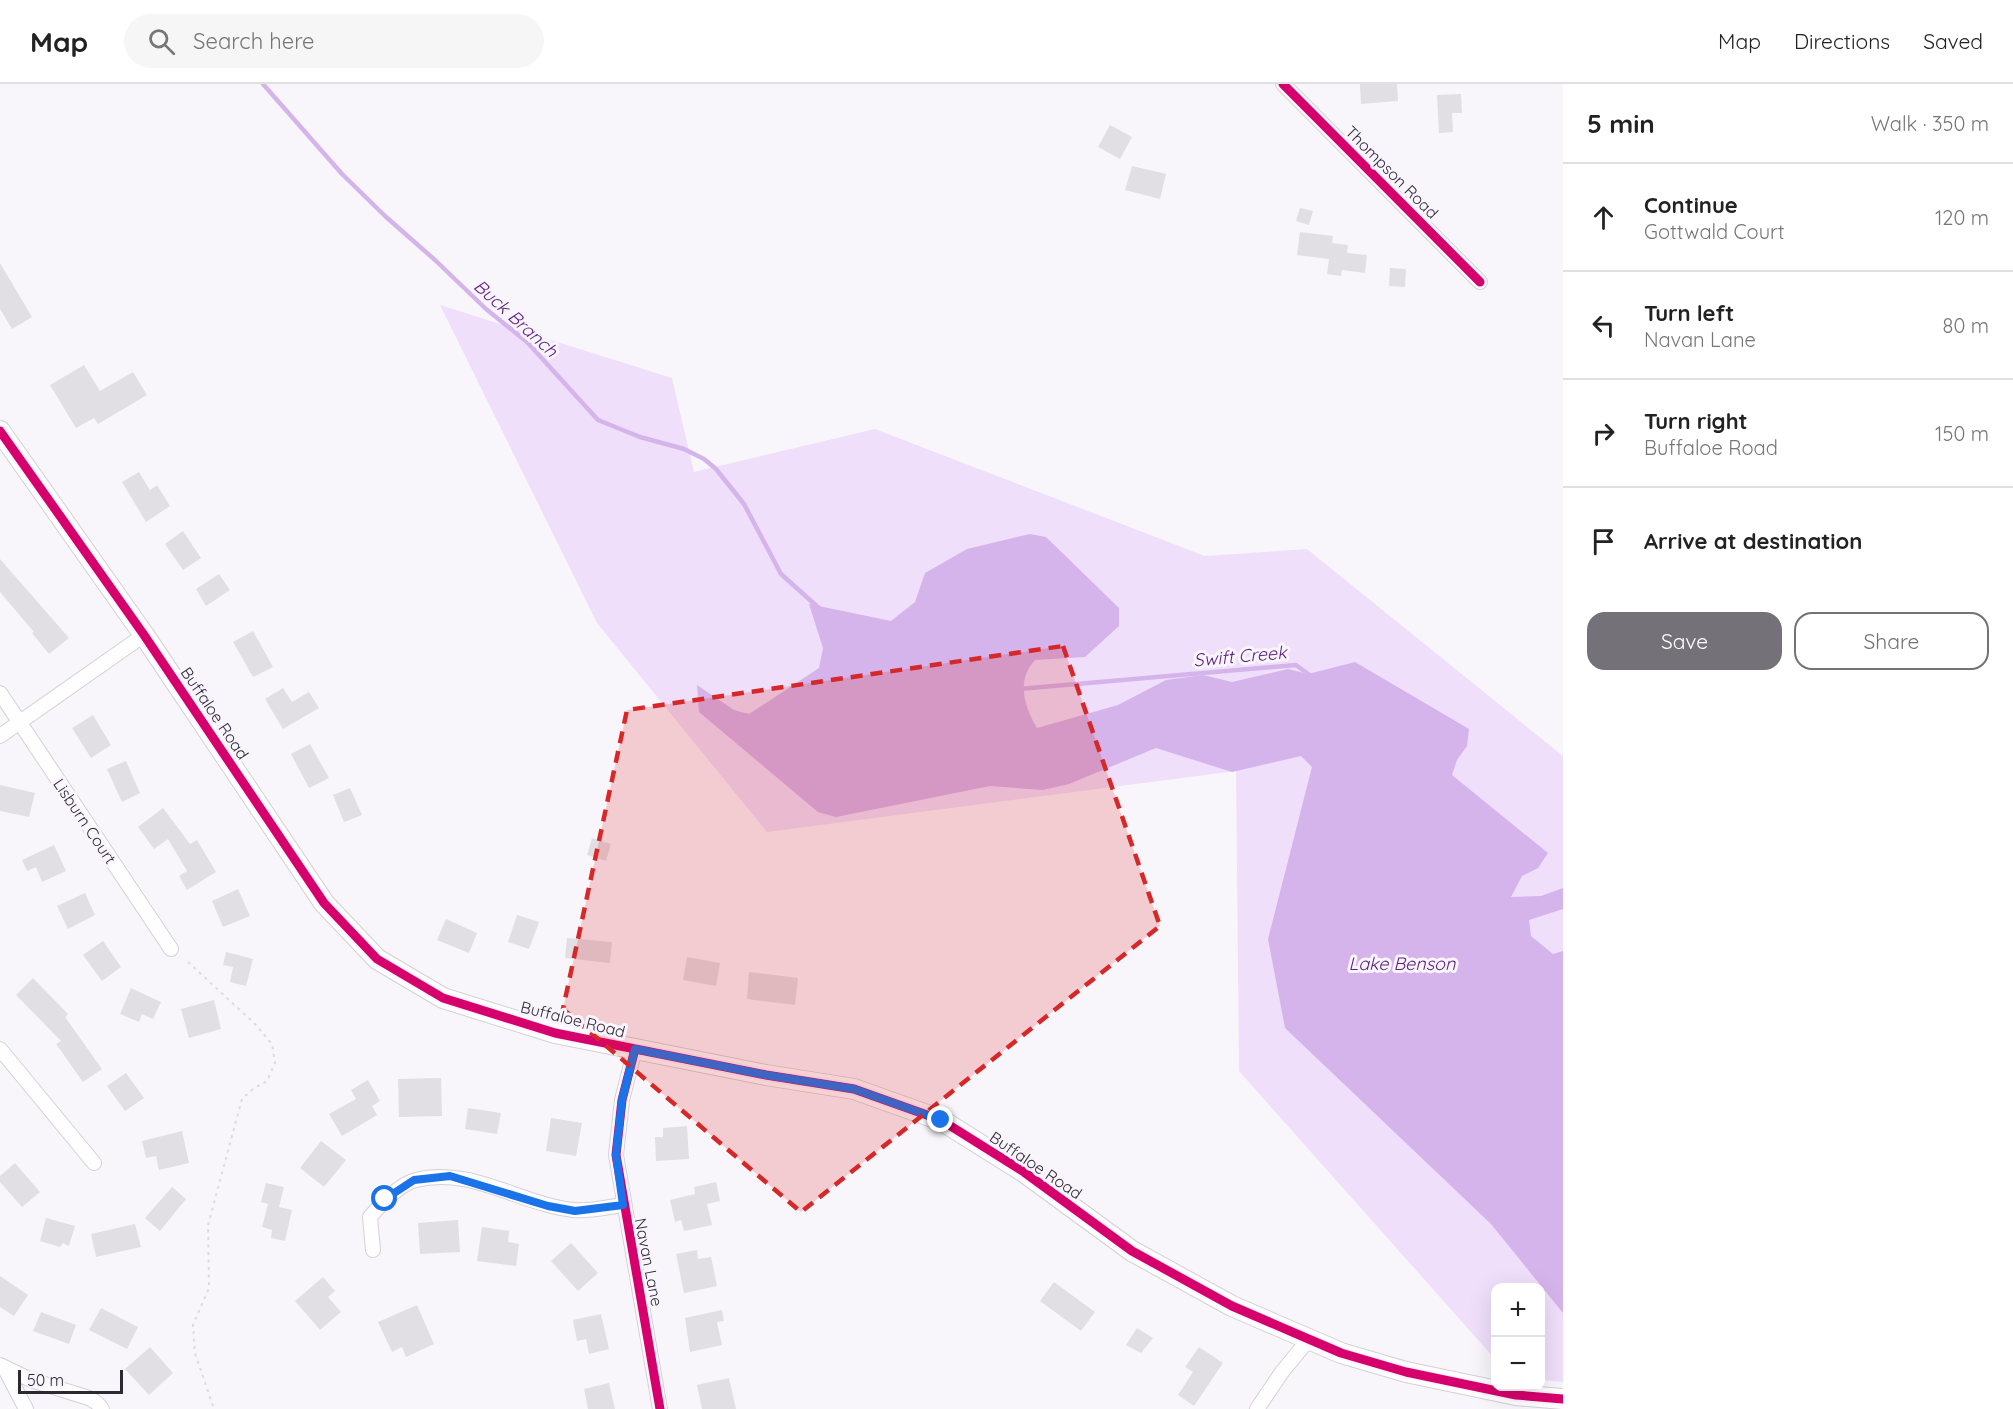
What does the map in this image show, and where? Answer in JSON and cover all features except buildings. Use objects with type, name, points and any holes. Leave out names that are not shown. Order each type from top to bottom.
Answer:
[{"type":"street","name":"Thompson Road","points":[[1283,84],[1480,282]]},
{"type":"street","name":"Buffaloe Road","points":[[0,431],[144,635],[324,903],[377,959],[443,998],[555,1033],[766,1075],[854,1089],[941,1120],[1024,1172],[1132,1251],[1232,1306],[1341,1353],[1406,1372],[1516,1395],[1563,1399]]},
{"type":"street","points":[[0,736],[144,635]]},
{"type":"street","name":"Lisburn Court","points":[[0,693],[171,949]]},
{"type":"street","points":[[0,1049],[94,1163]]},
{"type":"street","name":"Navan Lane","points":[[635,1049],[622,1100],[616,1155],[660,1409]]},
{"type":"street","points":[[373,1250],[370,1217],[385,1199],[414,1180],[450,1176],[548,1206],[575,1211],[623,1205]]},
{"type":"street","points":[[1257,1409],[1282,1372],[1309,1339]]},
{"type":"street","points":[[2,1367],[26,1409]]},
{"type":"street","points":[[2,1367],[31,1380],[89,1398],[102,1409]]},
{"type":"path","points":[[188,962],[261,1031],[272,1044],[275,1063],[267,1081],[242,1099],[208,1225],[208,1288],[193,1325],[195,1353],[214,1409]]},
{"type":"highlighted area","points":[[1063,646],[1160,926],[801,1212],[563,1009],[627,710]]},
{"type":"shaded area","points":[[440,305],[672,378],[694,472],[875,429],[1205,556],[1307,549],[1563,756],[1563,1382],[1545,1380],[1545,1283],[1491,1283],[1491,1354],[1239,1071],[1236,771],[767,832],[597,623]]},
{"type":"water","name":"Lake Benson","points":[[1030,534],[1046,537],[1119,608],[1119,626],[1085,657],[1035,660],[1029,668],[1025,676],[1024,693],[1037,728],[1118,705],[1166,680],[1203,675],[1232,682],[1288,669],[1308,674],[1355,662],[1469,729],[1467,746],[1457,760],[1452,775],[1548,853],[1538,868],[1522,876],[1511,897],[1541,896],[1563,888],[1563,909],[1529,920],[1531,936],[1553,954],[1563,951],[1563,1313],[1545,1291],[1545,1283],[1539,1283],[1491,1224],[1285,1028],[1268,939],[1312,767],[1301,756],[1232,772],[1156,748],[1069,784],[1043,790],[990,786],[836,817],[818,812],[699,712],[697,685],[734,710],[749,714],[819,668],[823,648],[809,604],[891,621],[915,602],[925,573],[967,549]]},
{"type":"waterway","name":"Buck Branch","points":[[263,84],[342,174],[486,309],[527,342],[598,420],[640,437],[684,449],[704,459],[716,469],[744,504],[781,574],[820,609]]},
{"type":"waterway","name":"Swift Creek","points":[[1019,689],[1296,665],[1312,677]]},
{"type":"cycle path","points":[[1283,84],[1480,282]]},
{"type":"cycle path","points":[[0,431],[144,635],[324,903],[377,959],[443,998],[555,1033],[766,1075],[854,1089],[941,1120],[1024,1172],[1132,1251],[1232,1306],[1341,1353],[1406,1372],[1516,1395],[1563,1399]]},
{"type":"cycle path","points":[[635,1049],[622,1100],[616,1155],[660,1409]]},
{"type":"route","points":[[385,1199],[414,1180],[450,1176],[548,1206],[575,1211],[623,1205],[616,1155],[622,1100],[635,1049],[766,1075],[854,1089],[941,1120]]}]
